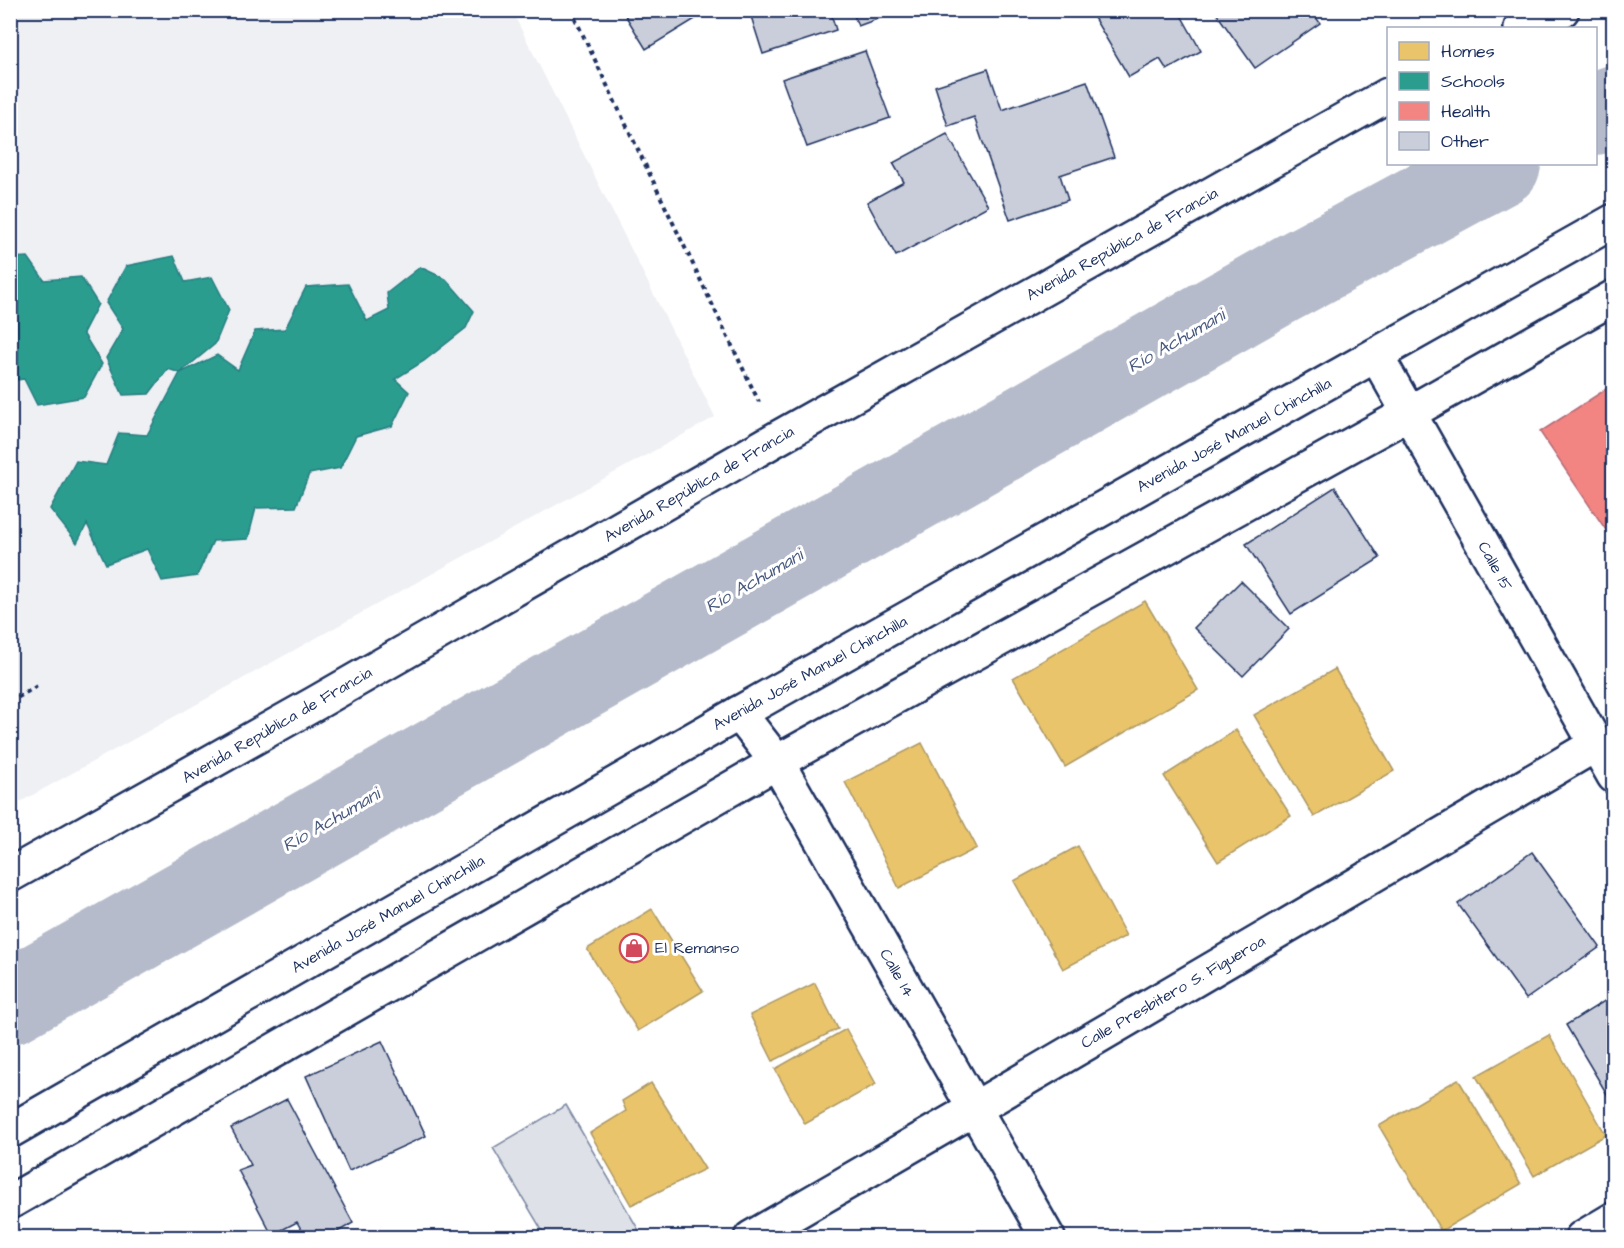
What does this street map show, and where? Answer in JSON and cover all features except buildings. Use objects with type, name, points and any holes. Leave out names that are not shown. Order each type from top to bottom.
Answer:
[{"type":"street","points":[[1523,27],[1563,10]]},
{"type":"street","name":"Avenida República de Francia","points":[[10,875],[316,703],[776,439],[1387,96]]},
{"type":"street","name":"Avenida José Manuel Chinchilla","points":[[10,1131],[739,713],[1614,221]]},
{"type":"street","points":[[10,1202],[777,762],[1409,413],[1614,297]]},
{"type":"street","name":"Calle 15","points":[[1376,355],[1614,776]]},
{"type":"street","name":"Calle 14","points":[[739,713],[777,762],[1048,1238]]},
{"type":"street","name":"Calle Presbitero S. Figueroa","points":[[751,1238],[1595,745]]},
{"type":"street","points":[[1582,1238],[1614,1219]]},
{"type":"path","points":[[571,10],[776,439]]},
{"type":"path","points":[[10,702],[39,685]]},
{"type":"shaded area","points":[[11,11],[512,11],[715,417],[11,807]]},
{"type":"shaded area","points":[[566,1105],[641,1234],[636,1237],[546,1237],[493,1148]]},
{"type":"waterway","name":"Río Achumani","points":[[1597,113],[1614,107]]},
{"type":"waterway","name":"Río Achumani","points":[[10,1002],[1277,284],[1497,165]]},
{"type":"place","name":"El Remanso","points":[[634,948]]}]
